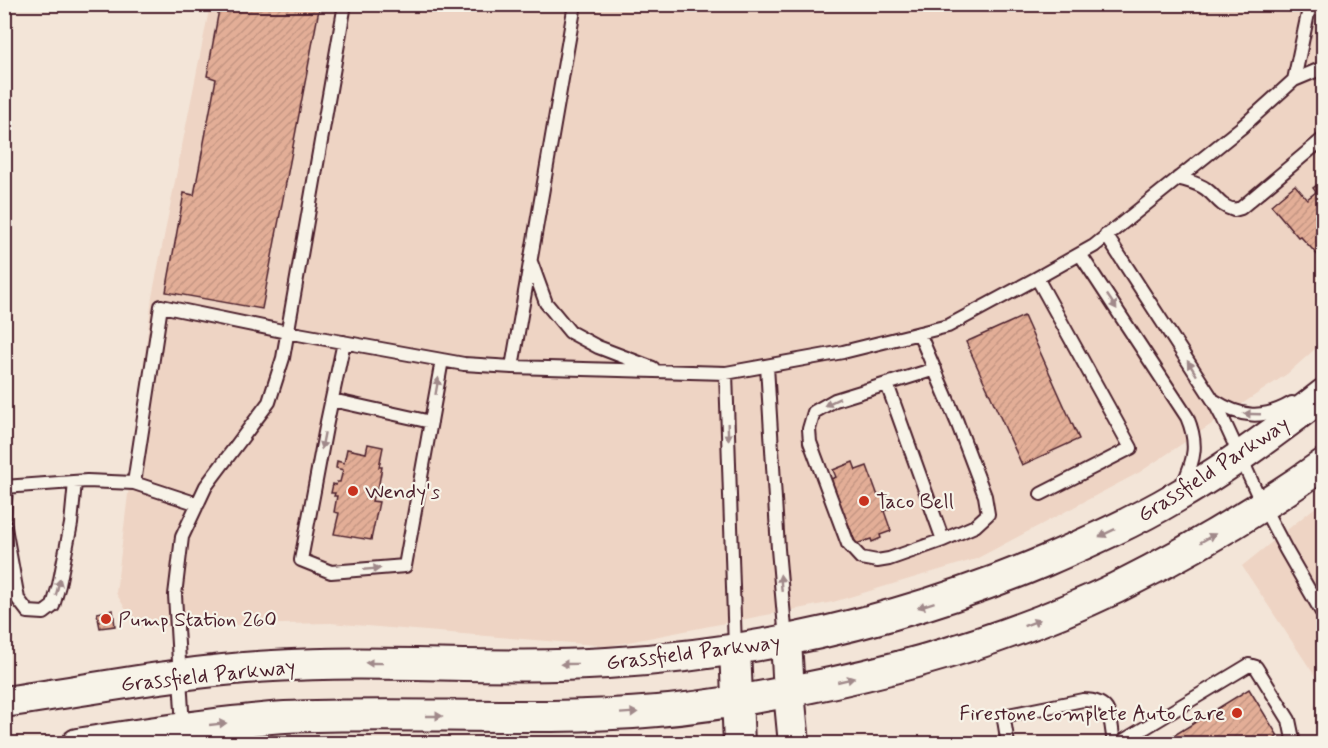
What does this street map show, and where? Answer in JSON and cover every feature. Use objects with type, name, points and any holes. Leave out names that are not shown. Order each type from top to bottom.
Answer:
[{"type":"street","name":"Grassfield Parkway","points":[[4,702],[180,675],[271,666],[578,664],[681,657],[786,641],[906,612],[980,587],[1078,547],[1178,496],[1239,457],[1323,394]]},
{"type":"street","points":[[77,744],[183,727],[283,717],[552,717],[668,710],[738,701],[846,680],[966,647],[1055,614],[1115,588],[1263,506],[1323,464]]},
{"type":"street","points":[[786,641],[794,744]]},
{"type":"street","points":[[735,649],[739,744]]},
{"type":"lane","points":[[183,727],[175,595],[182,537],[206,486],[269,402],[283,358],[345,4]]},
{"type":"lane","points":[[512,367],[575,4]]},
{"type":"lane","points":[[1294,80],[1310,4]]},
{"type":"lane","points":[[134,483],[161,306],[287,332],[464,364],[726,373],[843,352],[948,326],[1094,246],[1242,127],[1294,80],[1318,70],[1323,71]]},
{"type":"lane","points":[[1178,178],[1207,190],[1219,203],[1234,210],[1241,208],[1323,138]]},
{"type":"lane","points":[[1106,235],[1213,400],[1263,506],[1323,616]]},
{"type":"lane","points":[[1080,254],[1180,405],[1192,428],[1194,456],[1191,469],[1178,496]]},
{"type":"lane","points":[[531,261],[546,303],[570,332],[598,347],[662,372]]},
{"type":"lane","points":[[1037,278],[1131,448],[1041,494]]},
{"type":"lane","points":[[920,333],[985,496],[988,514],[975,526],[889,559],[877,561],[861,558],[848,544],[810,442],[809,429],[814,412],[835,400],[934,369]]},
{"type":"lane","points":[[344,342],[301,560],[331,572],[405,566],[442,360]]},
{"type":"lane","points":[[767,366],[786,641]]},
{"type":"lane","points":[[726,373],[735,649]]},
{"type":"lane","points":[[1213,400],[1224,407],[1245,414],[1269,414],[1280,410],[1323,383]]},
{"type":"lane","points":[[887,384],[942,540]]},
{"type":"lane","points":[[332,400],[431,422]]},
{"type":"lane","points":[[75,482],[71,524],[53,606],[44,613],[28,612],[18,599],[4,520],[5,487],[87,481],[134,483],[198,504]]},
{"type":"lane","points":[[1008,744],[1004,720],[1008,715],[1083,700],[1094,700],[1103,705],[1109,714],[1116,744],[1249,664],[1256,667],[1289,720],[1293,742]]},
{"type":"shaded area","points":[[210,5],[1323,5],[1323,342],[1287,374],[1140,472],[976,559],[833,602],[608,646],[330,623],[136,627],[116,593],[152,297]]},
{"type":"shaded area","points":[[1323,501],[1323,688],[1242,566]]},
{"type":"building","points":[[220,4],[320,4],[262,309],[166,292],[184,193],[194,195],[216,79],[207,76]]},
{"type":"building","points":[[1324,180],[1324,262],[1300,236],[1298,237],[1271,205],[1295,185],[1307,199],[1316,192],[1313,188]]},
{"type":"building","points":[[1024,316],[1079,439],[1022,465],[966,342]]},
{"type":"building","name":"Wendy's","points":[[368,444],[383,447],[378,489],[375,488],[372,501],[379,502],[371,540],[334,534],[339,513],[334,512],[337,496],[331,493],[333,484],[340,482],[343,470],[336,468],[337,461],[344,463],[347,449],[366,453]]},
{"type":"building","name":"Taco Bell","points":[[853,462],[856,470],[867,466],[878,496],[882,494],[883,498],[887,496],[890,505],[884,511],[891,531],[880,535],[881,538],[872,542],[871,539],[856,544],[846,518],[844,518],[831,479],[836,477],[833,470]]},
{"type":"building","name":"Pump Station 260","points":[[113,610],[115,626],[100,628],[97,613]]},
{"type":"building","name":"Firestone Complete Auto Care","points":[[1249,689],[1278,736],[1267,744],[1160,744]]},
{"type":"building","points":[[1051,739],[1052,744],[1021,744],[1021,743]]},
{"type":"place","name":"Wendy's","points":[[353,491]]},
{"type":"place","name":"Taco Bell","points":[[864,501]]},
{"type":"place","name":"Pump Station 260","points":[[106,619]]},
{"type":"place","name":"Firestone Complete Auto Care","points":[[1237,713]]}]
